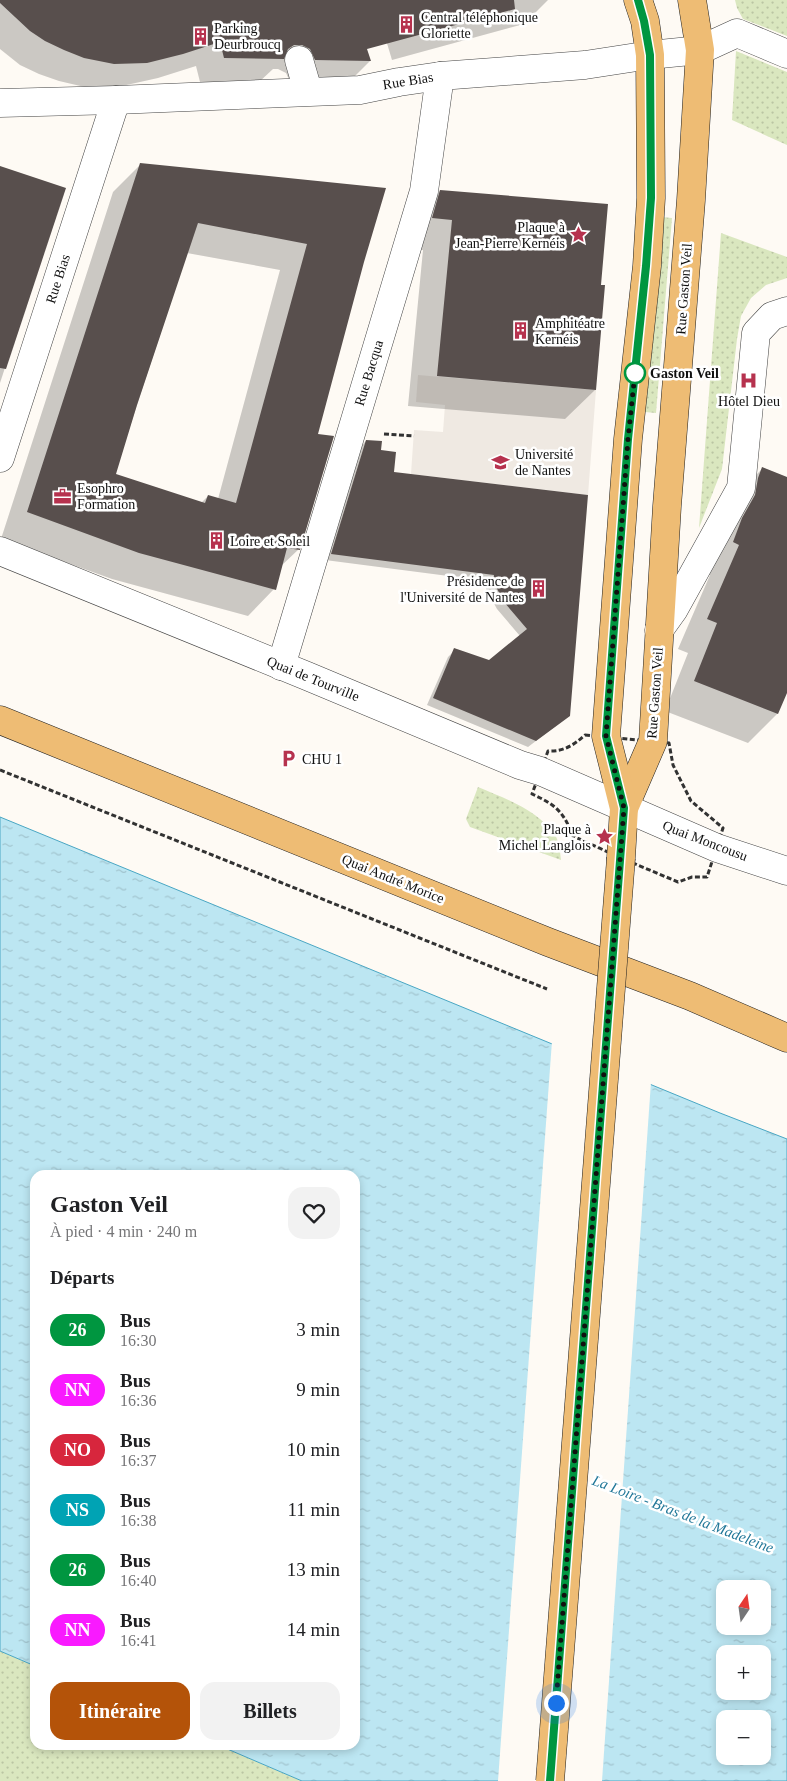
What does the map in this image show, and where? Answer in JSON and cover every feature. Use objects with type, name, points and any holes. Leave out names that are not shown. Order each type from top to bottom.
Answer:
[{"type":"main road","points":[[550,1781],[624,808],[606,736],[628,439],[651,208],[650,55],[638,0]]},
{"type":"main road","name":"Rue Gaston Veil","points":[[624,808],[653,741],[659,630],[691,200],[700,50],[692,0]]},
{"type":"main road","name":"Quai André Morice","points":[[0,720],[548,942],[690,996],[787,1038]]},
{"type":"street","name":"Rue Bias","points":[[0,102],[116,100],[360,90],[440,76],[593,64],[650,55],[700,50],[737,33],[787,54]]},
{"type":"street","points":[[299,60],[308,92]]},
{"type":"street","name":"Rue Bacqua","points":[[281,666],[424,191],[440,76]]},
{"type":"street","name":"Rue Bias","points":[[0,458],[116,100]]},
{"type":"street","points":[[659,630],[674,609],[741,488],[756,333],[772,316],[787,311]]},
{"type":"street","name":"Quai de Tourville","points":[[0,551],[520,765],[540,771],[624,808]]},
{"type":"street","name":"Quai Moncousu","points":[[624,808],[717,848],[787,871]]},
{"type":"path","points":[[406,436],[414,436]]},
{"type":"path","points":[[669,743],[673,765],[691,800],[723,828]]},
{"type":"path","points":[[0,770],[547,989]]},
{"type":"path","points":[[568,825],[573,836]]},
{"type":"path","points":[[678,882],[692,877],[707,877]]},
{"type":"green space","points":[[735,0],[787,0],[787,36],[743,19]]},
{"type":"green space","points":[[736,51],[787,72],[787,145],[732,120]]},
{"type":"green space","points":[[661,217],[672,218],[656,413],[645,412]]},
{"type":"green space","points":[[721,233],[787,257],[787,278],[766,285],[751,298],[741,316],[722,469],[699,528]]},
{"type":"green space","points":[[478,787],[521,806],[541,819],[556,837],[561,860],[470,827],[466,819]]},
{"type":"green space","points":[[0,1651],[30,1664],[30,1750],[230,1750],[302,1781],[0,1781]]},
{"type":"shaded area","points":[[418,375],[596,390],[588,495],[411,474],[414,430],[443,432],[445,405],[416,402]]},
{"type":"water","name":"La Loire - Bras de la Madeleine","points":[[0,817],[787,1139],[787,1781],[302,1781],[230,1750],[360,1750],[360,1170],[30,1170],[30,1664],[0,1651]]},
{"type":"pier","points":[[552,1041],[651,1082],[602,1781],[498,1781]]},
{"type":"building","name":"Parking Deurbroucq","points":[[0,0],[514,0],[515,9],[367,49],[371,61],[315,60],[310,49],[302,45],[294,45],[288,49],[284,59],[224,58],[220,42],[147,63],[114,64],[84,58],[45,41],[30,31],[0,3]]},
{"type":"building","points":[[140,163],[386,188],[318,434],[334,436],[300,550],[287,548],[276,590],[139,553],[27,512]],"holes":[[[198,223],[307,244],[236,503],[208,495],[205,503],[116,474]]]},
{"type":"building","points":[[0,166],[66,188],[6,369],[0,368]]},
{"type":"building","name":"Amphitéatre Kernéis","points":[[440,190],[608,204],[601,285],[605,285],[596,390],[437,376],[452,220],[432,218]]},
{"type":"building","name":"Présidence de l'Université de Nantes","points":[[366,440],[382,441],[381,450],[396,452],[394,472],[588,495],[570,716],[536,741],[433,698],[454,648],[489,660],[527,629],[504,602],[493,581],[494,575],[331,554]]},
{"type":"building","points":[[762,467],[787,477],[787,693],[778,714],[694,681],[717,623],[707,619],[739,545],[733,542],[742,518],[755,495]]},
{"type":"bus line","name":"26","points":[[550,1781],[624,808],[606,736],[628,439],[651,198],[650,55],[638,0]]},
{"type":"place","name":"Central téléphonique Gloriette","points":[[407,25]]},
{"type":"place","name":"Parking Deurbroucq","points":[[200,36]]},
{"type":"place","name":"Plaque à Jean-Pierre Kernéis","points":[[579,235]]},
{"type":"place","name":"Amphitéatre Kernéis","points":[[521,331]]},
{"type":"place","name":"Gaston Veil","points":[[635,373]]},
{"type":"place","name":"Hôtel Dieu","points":[[749,381]]},
{"type":"place","name":"Université de Nantes","points":[[501,462]]},
{"type":"place","name":"Esophro Formation","points":[[63,496]]},
{"type":"place","name":"Loire et Soleil","points":[[216,541]]},
{"type":"place","name":"Présidence de l'Université de Nantes","points":[[538,589]]},
{"type":"place","name":"CHU 1","points":[[288,759]]},
{"type":"place","name":"Plaque à Michel Langlois","points":[[605,837]]},
{"type":"route","points":[[556,1703],[624,808],[606,736],[628,439],[635,373]]}]
